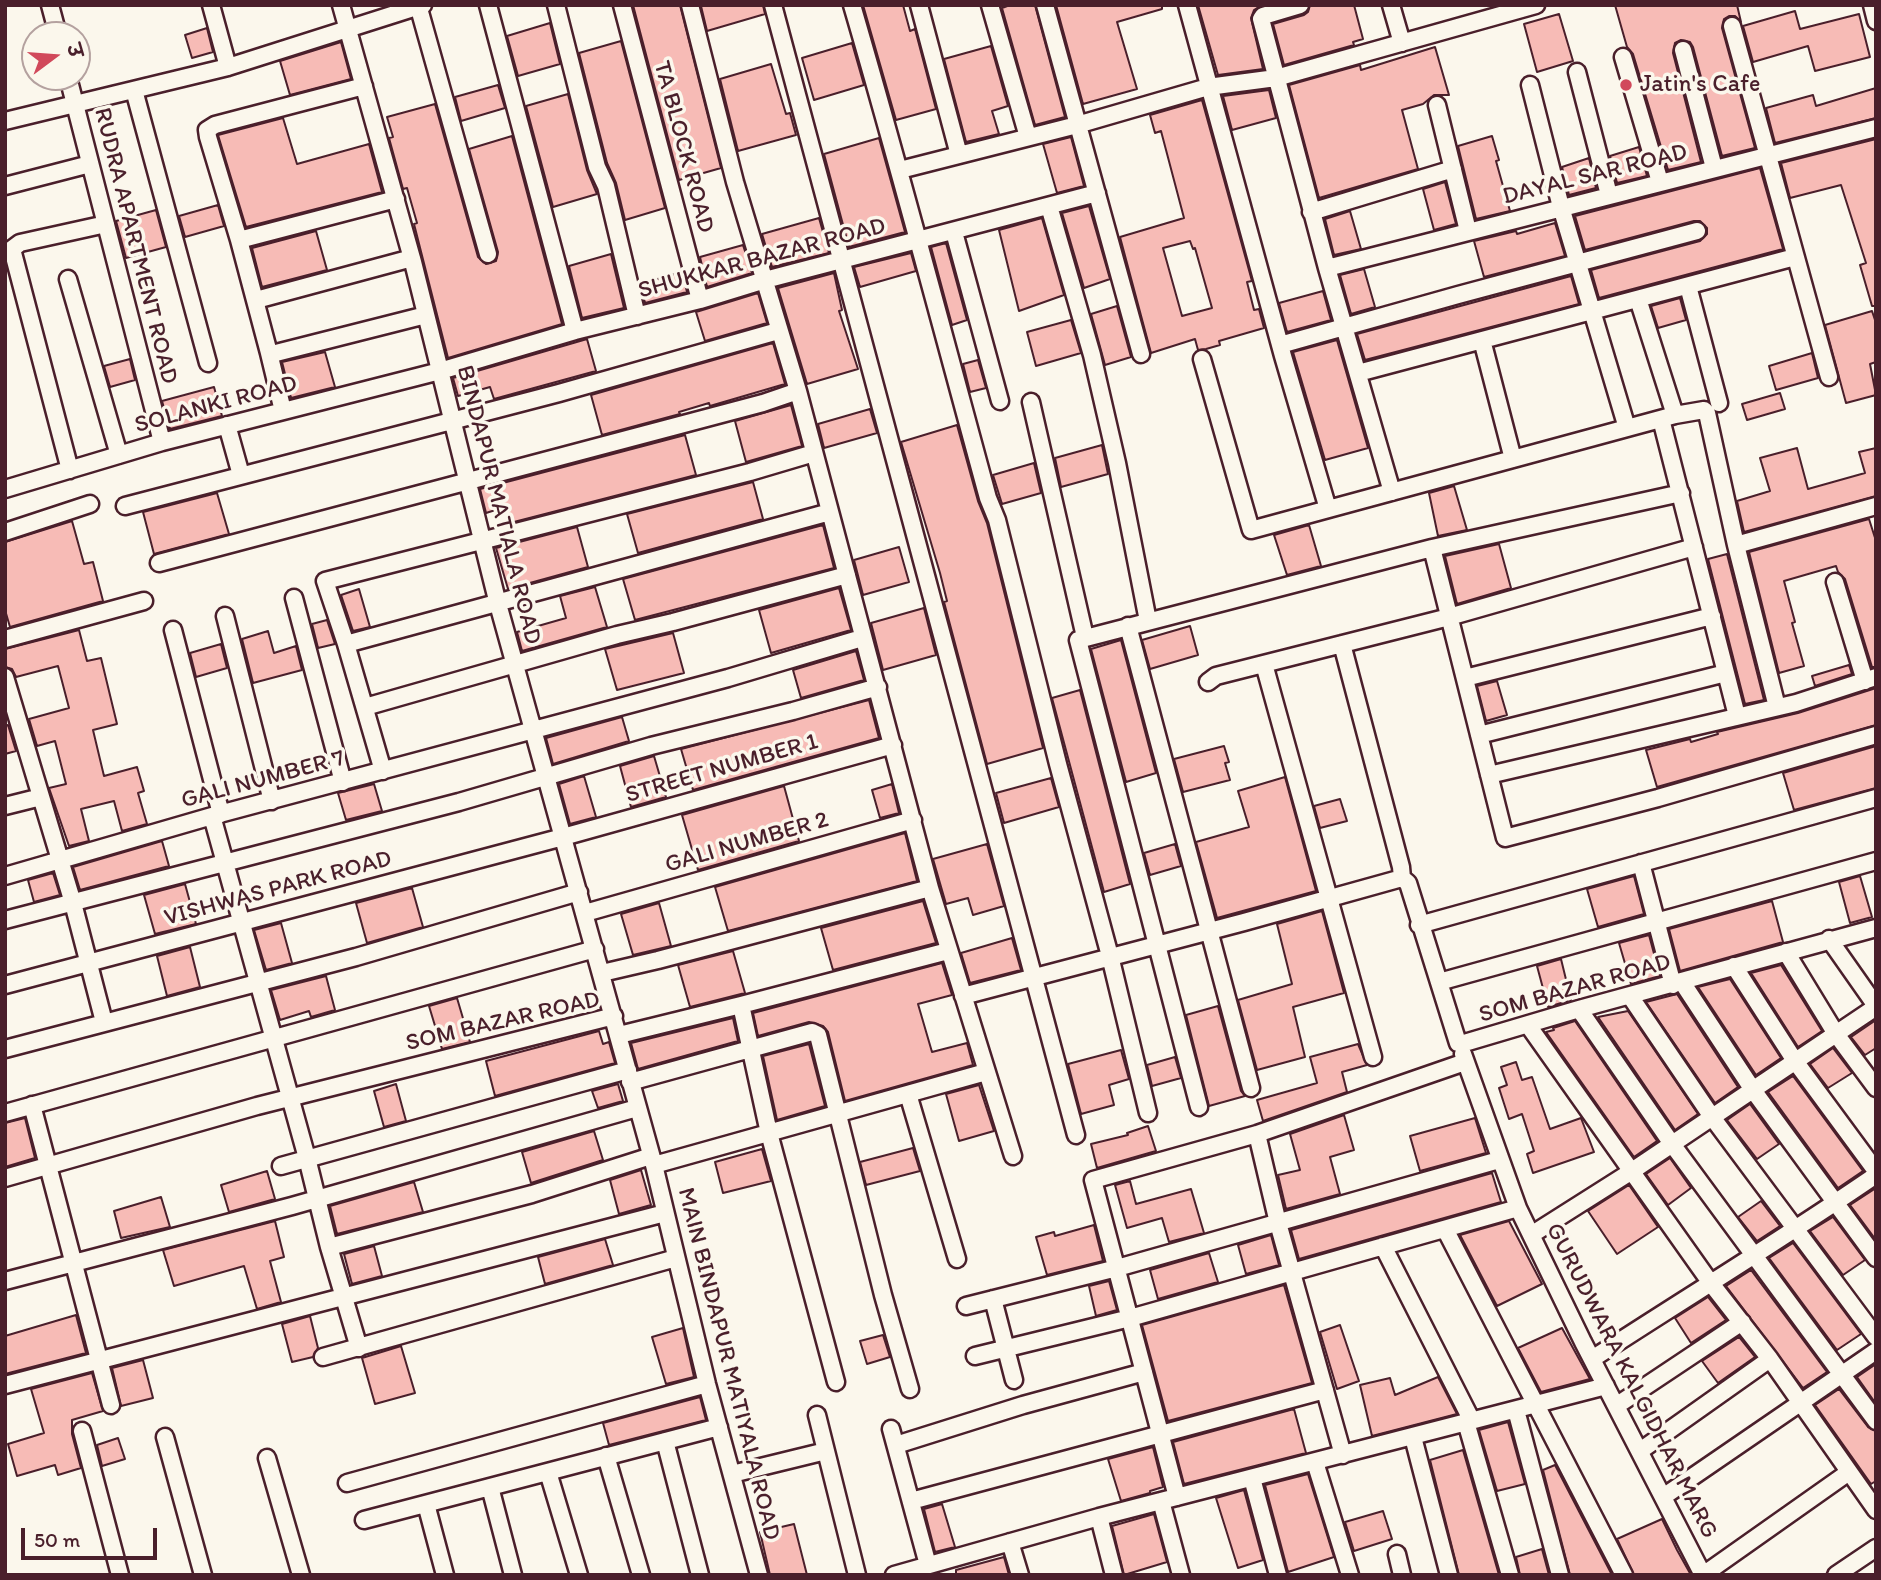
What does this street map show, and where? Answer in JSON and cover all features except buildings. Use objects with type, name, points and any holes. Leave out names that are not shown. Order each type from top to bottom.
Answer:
[{"type":"street","points":[[211,5],[228,66]]},
{"type":"street","name":"BINDAPUR MATIALA ROAD","points":[[341,5],[412,258],[498,604],[579,892],[589,911],[595,949],[614,1016]]},
{"type":"street","points":[[488,5],[575,331]]},
{"type":"street","points":[[556,5],[573,63],[597,167],[606,187],[637,316]]},
{"type":"street","name":"TA BLOCK ROAD","points":[[622,5],[700,300]]},
{"type":"street","points":[[690,5],[735,182],[798,391],[930,888],[1013,1156]]},
{"type":"street","points":[[773,5],[920,562],[1076,1135]]},
{"type":"street","points":[[852,5],[900,170],[988,498],[997,520],[1058,764],[1111,956],[1148,1113]]},
{"type":"street","points":[[919,5],[959,155]]},
{"type":"street","points":[[990,5],[1028,137]]},
{"type":"street","points":[[1045,5],[1140,354]]},
{"type":"street","points":[[1187,5],[1328,509]]},
{"type":"street","points":[[1300,5],[1261,17],[1311,212],[1392,492]]},
{"type":"street","points":[[1391,5],[1402,43]]},
{"type":"street","points":[[900,170],[1077,125],[1208,87],[1276,78],[1402,43],[1508,9],[1536,5]]},
{"type":"street","points":[[1872,5],[1876,21]]},
{"type":"street","points":[[5,121],[228,66],[420,6],[488,254]]},
{"type":"street","points":[[1732,26],[1829,377]]},
{"type":"street","points":[[1683,50],[1714,168]]},
{"type":"street","points":[[1623,57],[1660,182]]},
{"type":"street","points":[[1577,72],[1609,195]]},
{"type":"street","points":[[1530,85],[1562,207],[1627,428]]},
{"type":"street","points":[[283,411],[256,300],[207,130],[215,125],[364,86]]},
{"type":"street","points":[[134,90],[208,363]]},
{"type":"street","name":"RUDRA APARTMENT ROAD","points":[[72,91],[162,442]]},
{"type":"street","points":[[1437,105],[1468,231]]},
{"type":"street","name":"DAYAL SAR ROAD","points":[[1327,268],[1876,128]]},
{"type":"street","points":[[5,187],[90,164]]},
{"type":"street","points":[[1311,212],[1453,169]]},
{"type":"street","name":"SHUKKAR BAZAR ROAD","points":[[440,371],[575,331],[1097,193]]},
{"type":"street","points":[[239,240],[396,199]]},
{"type":"street","points":[[1049,206],[1092,355],[1117,463],[1148,621]]},
{"type":"street","points":[[70,470],[12,249],[20,243],[106,224]]},
{"type":"street","points":[[1280,345],[1697,231]]},
{"type":"street","points":[[954,232],[1000,401]]},
{"type":"street","points":[[1358,373],[1795,257]]},
{"type":"street","points":[[256,300],[412,258]]},
{"type":"street","points":[[68,279],[119,455]]},
{"type":"street","points":[[1688,286],[1720,403]]},
{"type":"street","points":[[1638,299],[1668,417],[1681,493],[1737,716]]},
{"type":"street","points":[[270,353],[276,354],[426,316]]},
{"type":"street","points":[[125,506],[452,421],[778,331]]},
{"type":"street","points":[[1482,340],[1513,459]]},
{"type":"street","points":[[1202,359],[1251,530],[1668,417],[1700,410],[1707,413],[1736,545],[1777,707]]},
{"type":"street","name":"SOLANKI ROAD","points":[[5,489],[162,442],[440,371]]},
{"type":"street","points":[[159,563],[763,403],[798,391]]},
{"type":"street","points":[[1031,402],[1085,637]]},
{"type":"street","points":[[227,425],[241,475]]},
{"type":"street","points":[[383,771],[325,581],[750,472],[814,453]]},
{"type":"street","points":[[1199,1107],[1078,640],[1432,548],[1681,493]]},
{"type":"street","points":[[5,532],[90,504]]},
{"type":"street","points":[[1736,545],[1875,511]]},
{"type":"street","points":[[346,644],[830,512]]},
{"type":"street","points":[[1208,682],[1216,676],[1449,617],[1694,547]]},
{"type":"street","points":[[1432,548],[1505,838],[1658,799],[1876,735]]},
{"type":"street","points":[[365,707],[847,575]]},
{"type":"street","points":[[1489,775],[1777,707],[1870,679],[1835,582]]},
{"type":"street","points":[[294,598],[343,782]]},
{"type":"street","points":[[5,639],[144,601]]},
{"type":"street","points":[[225,616],[272,801]]},
{"type":"street","points":[[1465,678],[1712,616]]},
{"type":"street","points":[[1128,626],[1251,1088]]},
{"type":"street","points":[[173,630],[216,815],[224,863],[359,1348]]},
{"type":"street","name":"GALI NUMBER 7","points":[[5,876],[216,815],[728,678],[862,638]]},
{"type":"street","name":"SOM BAZAR ROAD","points":[[1342,644],[1402,878],[1408,883],[1419,925],[1459,1044],[1876,928]]},
{"type":"street","points":[[1264,664],[1373,1057]]},
{"type":"street","points":[[1479,735],[1726,673]]},
{"type":"street","points":[[5,677],[12,719],[41,797],[73,902],[104,1023]]},
{"type":"street","points":[[5,920],[878,687]]},
{"type":"street","name":"STREET NUMBER 1","points":[[563,837],[893,744]]},
{"type":"street","points":[[5,806],[41,797]]},
{"type":"street","points":[[1419,925],[1876,798]]},
{"type":"street","name":"GALI NUMBER 2","points":[[589,911],[913,820]]},
{"type":"street","name":"VISHWAS PARK ROAD","points":[[5,985],[563,837]]},
{"type":"street","points":[[1439,982],[1876,861]]},
{"type":"street","points":[[1641,863],[1657,923],[1678,984],[1876,1258]]},
{"type":"street","points":[[962,996],[1402,878]]},
{"type":"street","points":[[602,973],[930,888]]},
{"type":"street","points":[[5,1049],[257,983],[579,892]]},
{"type":"street","points":[[1531,1235],[1632,1171],[1876,1006],[1829,939]]},
{"type":"street","points":[[5,1113],[595,949]]},
{"type":"street","points":[[619,1035],[948,951]]},
{"type":"street","points":[[1786,952],[1836,1034],[1876,1088]]},
{"type":"street","points":[[1592,1359],[1796,1230],[1876,1173],[1795,1061],[1734,966]]},
{"type":"street","points":[[1630,996],[1712,1117],[1876,1337]]},
{"type":"street","points":[[741,1005],[769,1133],[836,1381]]},
{"type":"street","points":[[1579,1009],[1672,1144],[1876,1421]]},
{"type":"street","name":"SOM BAZAR ROAD","points":[[5,1178],[289,1098],[614,1016],[652,1161]]},
{"type":"street","points":[[1528,1025],[1876,1510]]},
{"type":"street","points":[[281,1166],[629,1076],[816,1032],[820,1038],[883,1295],[910,1390]]},
{"type":"street","name":"GURUDWARA KALGIDHAR MARG","points":[[1459,1044],[1518,1208],[1703,1575]]},
{"type":"street","points":[[1177,1497],[1093,1181],[1257,1134],[1465,1062]]},
{"type":"street","points":[[329,1247],[652,1161],[769,1133],[986,1072]]},
{"type":"street","points":[[908,1094],[957,1259]]},
{"type":"street","points":[[32,1105],[111,1405]]},
{"type":"street","points":[[5,1281],[318,1198],[637,1108]]},
{"type":"street","points":[[1257,1134],[1278,1223],[1343,1455]]},
{"type":"street","points":[[966,1306],[1116,1268],[1499,1160]]},
{"type":"street","name":"MAIN BINDAPUR MATIYALA ROAD","points":[[652,1161],[707,1384],[759,1575]]},
{"type":"street","points":[[975,1356],[1130,1318],[1518,1208]]},
{"type":"street","points":[[5,1385],[666,1213]]},
{"type":"street","points":[[1445,1229],[1624,1575]]},
{"type":"street","points":[[1382,1246],[1469,1422],[1510,1575]]},
{"type":"street","points":[[323,1357],[676,1258]]},
{"type":"street","points":[[993,1299],[1014,1380]]},
{"type":"street","points":[[1616,1406],[1742,1322]]},
{"type":"street","points":[[1663,1497],[1876,1351]]},
{"type":"street","points":[[1640,1451],[1769,1359]]},
{"type":"street","points":[[925,1569],[911,1502],[893,1437],[1144,1373]]},
{"type":"street","points":[[347,1483],[707,1384]]},
{"type":"street","points":[[894,1575],[925,1569],[1099,1517],[1606,1386]]},
{"type":"street","points":[[911,1502],[1325,1390]]},
{"type":"street","points":[[1516,1410],[1560,1575]]},
{"type":"street","points":[[817,1415],[857,1575]]},
{"type":"street","points":[[364,1520],[719,1427]]},
{"type":"street","points":[[82,1431],[120,1575]]},
{"type":"street","points":[[165,1437],[203,1575]]},
{"type":"street","points":[[1413,1437],[1449,1575]]},
{"type":"street","points":[[665,1441],[700,1575]]},
{"type":"street","points":[[732,1474],[826,1451]]},
{"type":"street","points":[[606,1456],[641,1575]]},
{"type":"street","points":[[267,1458],[300,1575]]},
{"type":"street","points":[[1315,1462],[1350,1575]]},
{"type":"street","points":[[548,1472],[579,1575]]},
{"type":"street","points":[[1703,1575],[1849,1472]]},
{"type":"street","points":[[1252,1478],[1278,1575]]},
{"type":"street","points":[[490,1487],[513,1575]]},
{"type":"street","points":[[1161,1501],[1181,1575]]},
{"type":"street","points":[[426,1504],[445,1575]]},
{"type":"street","points":[[1099,1517],[1114,1575]]},
{"type":"street","points":[[1010,1542],[1020,1575]]},
{"type":"street","points":[[1836,1575],[1876,1548]]},
{"type":"street","points":[[1396,1554],[1402,1575]]},
{"type":"place","name":"Jatin's Cafe","points":[[1626,85]]}]
